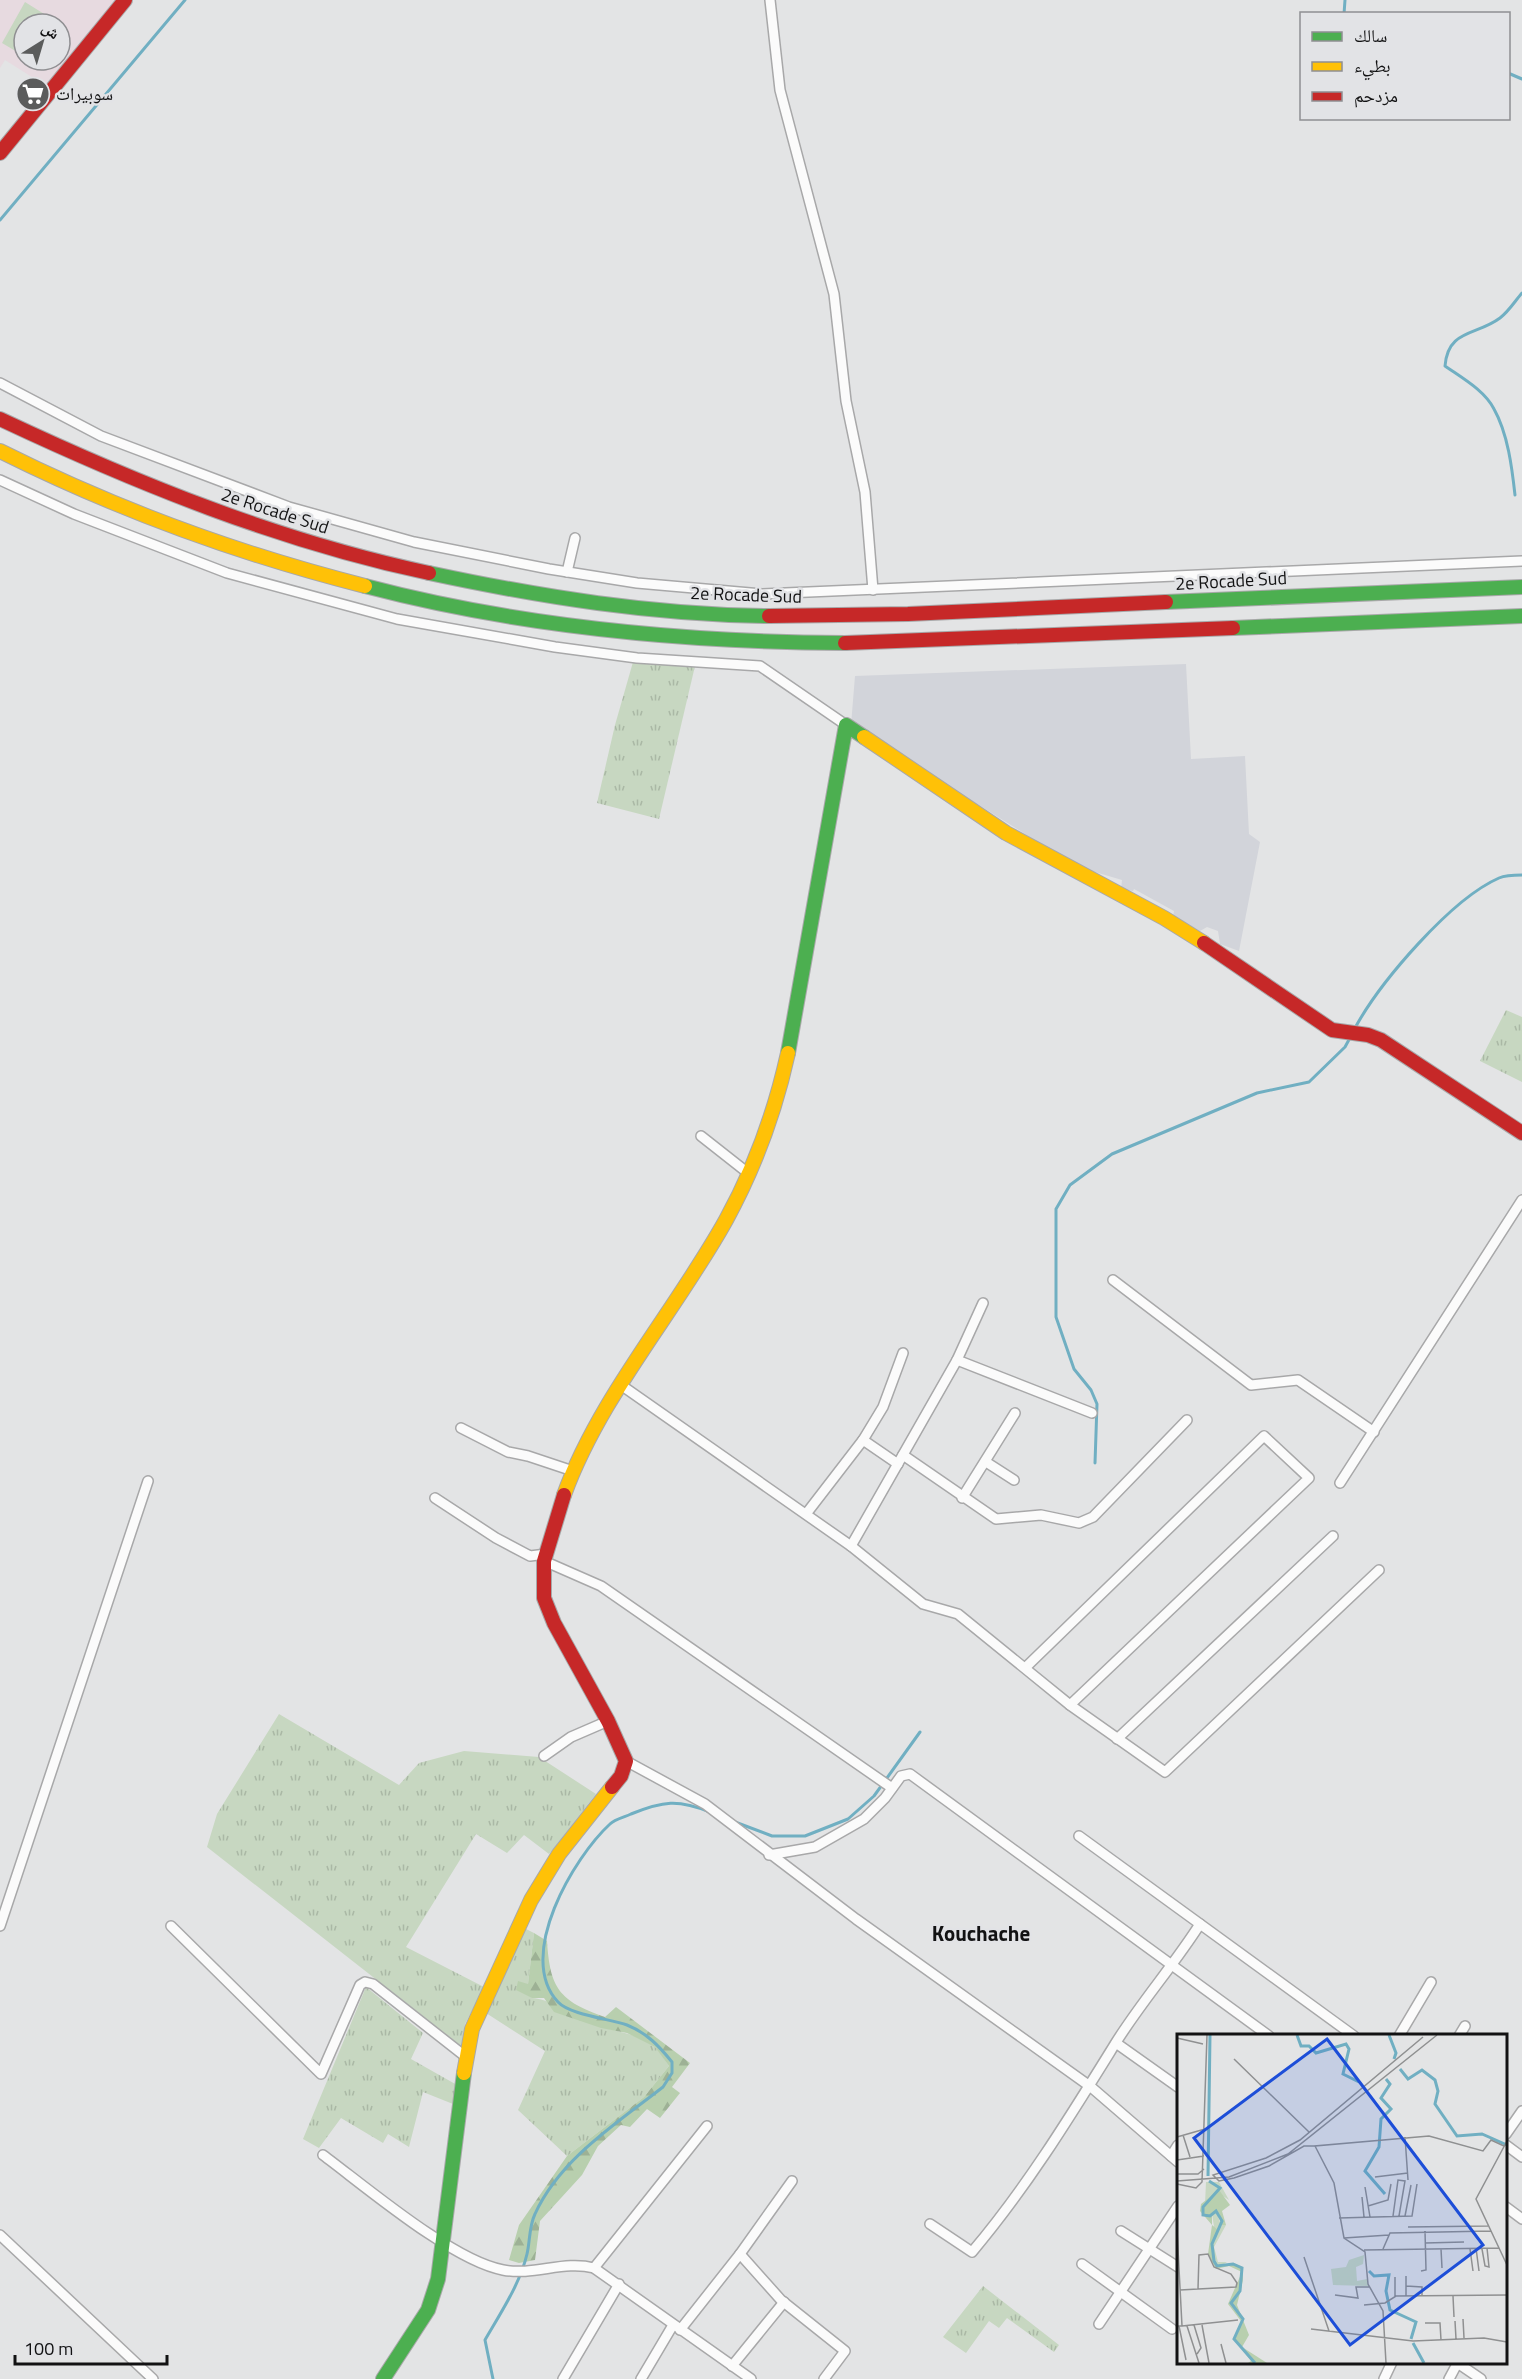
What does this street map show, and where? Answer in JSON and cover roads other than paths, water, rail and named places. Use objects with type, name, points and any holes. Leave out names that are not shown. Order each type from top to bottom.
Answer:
[{"type":"main road","points":[[0,153],[125,0]]},
{"type":"main road","name":"2e Rocade Sud","points":[[0,419],[69,454],[153,488],[305,541],[467,580],[578,600],[662,610],[734,615],[954,612],[1522,587]]},
{"type":"main road","points":[[0,451],[43,473],[114,503],[317,574],[513,617],[603,630],[718,641],[886,644],[1522,616]]},
{"type":"main road","points":[[383,2379],[428,2310],[438,2279],[466,2057],[472,2029],[531,1900],[559,1854],[621,1776],[626,1761],[608,1720],[554,1623],[544,1598],[545,1558],[573,1471],[621,1385],[726,1220],[778,1100],[798,1005],[846,725],[1006,833],[1164,918],[1220,953],[1332,1030],[1368,1035],[1381,1040],[1522,1133]]},
{"type":"street","points":[[770,0],[780,90],[834,294],[846,401],[865,492],[873,590]]},
{"type":"street","points":[[0,383],[101,436],[289,507],[414,542],[567,572],[637,583],[762,594],[1522,561]]},
{"type":"street","points":[[0,480],[74,514],[227,573],[397,619],[555,647],[638,658],[760,666],[846,725]]},
{"type":"street","points":[[567,572],[575,538]]},
{"type":"street","points":[[701,1136],[748,1173]]},
{"type":"street","points":[[1340,1483],[1522,1200]]},
{"type":"street","points":[[1113,1280],[1251,1385],[1298,1380],[1374,1432]]},
{"type":"street","points":[[851,1546],[957,1360],[983,1303]]},
{"type":"street","points":[[806,1514],[863,1440],[883,1407],[903,1353]]},
{"type":"street","points":[[957,1360],[1092,1413]]},
{"type":"street","points":[[621,1385],[851,1546],[923,1604],[958,1614],[1070,1705],[1165,1772],[1379,1570]]},
{"type":"street","points":[[962,1498],[1015,1413]]},
{"type":"street","points":[[863,1440],[900,1459],[988,1515],[1002,1520],[1041,1515],[1079,1523],[1086,1521],[1187,1420]]},
{"type":"street","points":[[461,1428],[508,1452],[528,1455],[573,1471]]},
{"type":"street","points":[[1026,1667],[1264,1436],[1309,1478],[1070,1705]]},
{"type":"street","points":[[986,1462],[1014,1480]]},
{"type":"street","points":[[0,1926],[148,1481]]},
{"type":"street","points":[[435,1498],[496,1538],[530,1556],[545,1558],[601,1586],[892,1788]]},
{"type":"street","points":[[1118,1739],[1333,1536]]},
{"type":"street","points":[[544,1756],[571,1737],[608,1720]]},
{"type":"street","points":[[626,1761],[705,1804],[770,1855],[1091,2087],[1175,2159]]},
{"type":"street","points":[[770,1855],[815,1847],[864,1819],[901,1776],[910,1774],[1266,2034]]},
{"type":"street","points":[[1079,1836],[1351,2034]]},
{"type":"street","points":[[930,2224],[972,2252],[1003,2217],[1091,2087],[1116,2043],[1174,1966],[1200,1924]]},
{"type":"street","points":[[171,1926],[321,2074],[360,1985],[365,1982],[373,1984],[466,2057]]},
{"type":"street","points":[[1400,2034],[1431,1982]]},
{"type":"street","points":[[1460,2034],[1465,2026]]},
{"type":"street","points":[[1116,2043],[1177,2086]]},
{"type":"street","points":[[1507,2132],[1522,2110]]},
{"type":"street","points":[[594,2268],[707,2126]]},
{"type":"street","points":[[1507,2146],[1522,2157]]},
{"type":"street","points":[[322,2156],[443,2243],[488,2266],[505,2271],[578,2264],[594,2268],[750,2379]]},
{"type":"street","points":[[641,2379],[676,2327],[740,2254],[792,2181]]},
{"type":"street","points":[[1507,2208],[1522,2219]]},
{"type":"street","points":[[1099,2324],[1151,2251],[1177,2209]]},
{"type":"street","points":[[1121,2231],[1177,2267]]},
{"type":"street","points":[[0,2235],[153,2379]]},
{"type":"street","points":[[740,2254],[784,2302],[845,2351],[824,2379]]},
{"type":"street","points":[[1082,2264],[1172,2329]]},
{"type":"street","points":[[562,2379],[618,2284]]},
{"type":"street","points":[[732,2366],[784,2302]]},
{"type":"street","points":[[1383,2379],[1391,2364]]},
{"type":"street","points":[[1449,2379],[1456,2364]]},
{"type":"street","points":[[1458,2364],[1481,2379]]},
{"type":"waterway","points":[[0,220],[185,0]]},
{"type":"waterway","points":[[1344,12],[1345,0]]},
{"type":"waterway","points":[[1510,74],[1522,79]]},
{"type":"waterway","points":[[1515,495],[1506,440],[1494,409],[1479,390],[1445,366],[1447,354],[1457,339],[1500,318],[1522,293]]},
{"type":"waterway","points":[[1355,1028],[1381,988],[1439,923],[1480,889],[1502,877],[1522,875]]},
{"type":"waterway","points":[[1095,1463],[1097,1404],[1091,1390],[1074,1369],[1056,1317],[1056,1209],[1070,1185],[1112,1154],[1257,1093],[1309,1082],[1345,1047],[1351,1036]]},
{"type":"waterway","points":[[735,1822],[772,1836],[805,1836],[848,1819],[874,1796],[920,1732]]},
{"type":"waterway","points":[[493,2379],[485,2340],[520,2276],[527,2254],[533,2219],[546,2194],[574,2159],[663,2087],[672,2073],[672,2062],[641,2032],[627,2025],[572,2010],[558,2002],[546,1982],[543,1959],[546,1934],[554,1908],[581,1859],[612,1822],[642,1810],[671,1803],[689,1805],[710,1812]]},
{"type":"place","name":"سوبيرات","points":[[33,94]]},
{"type":"district","name":"Kouchache","points":[[981,1934]]}]
